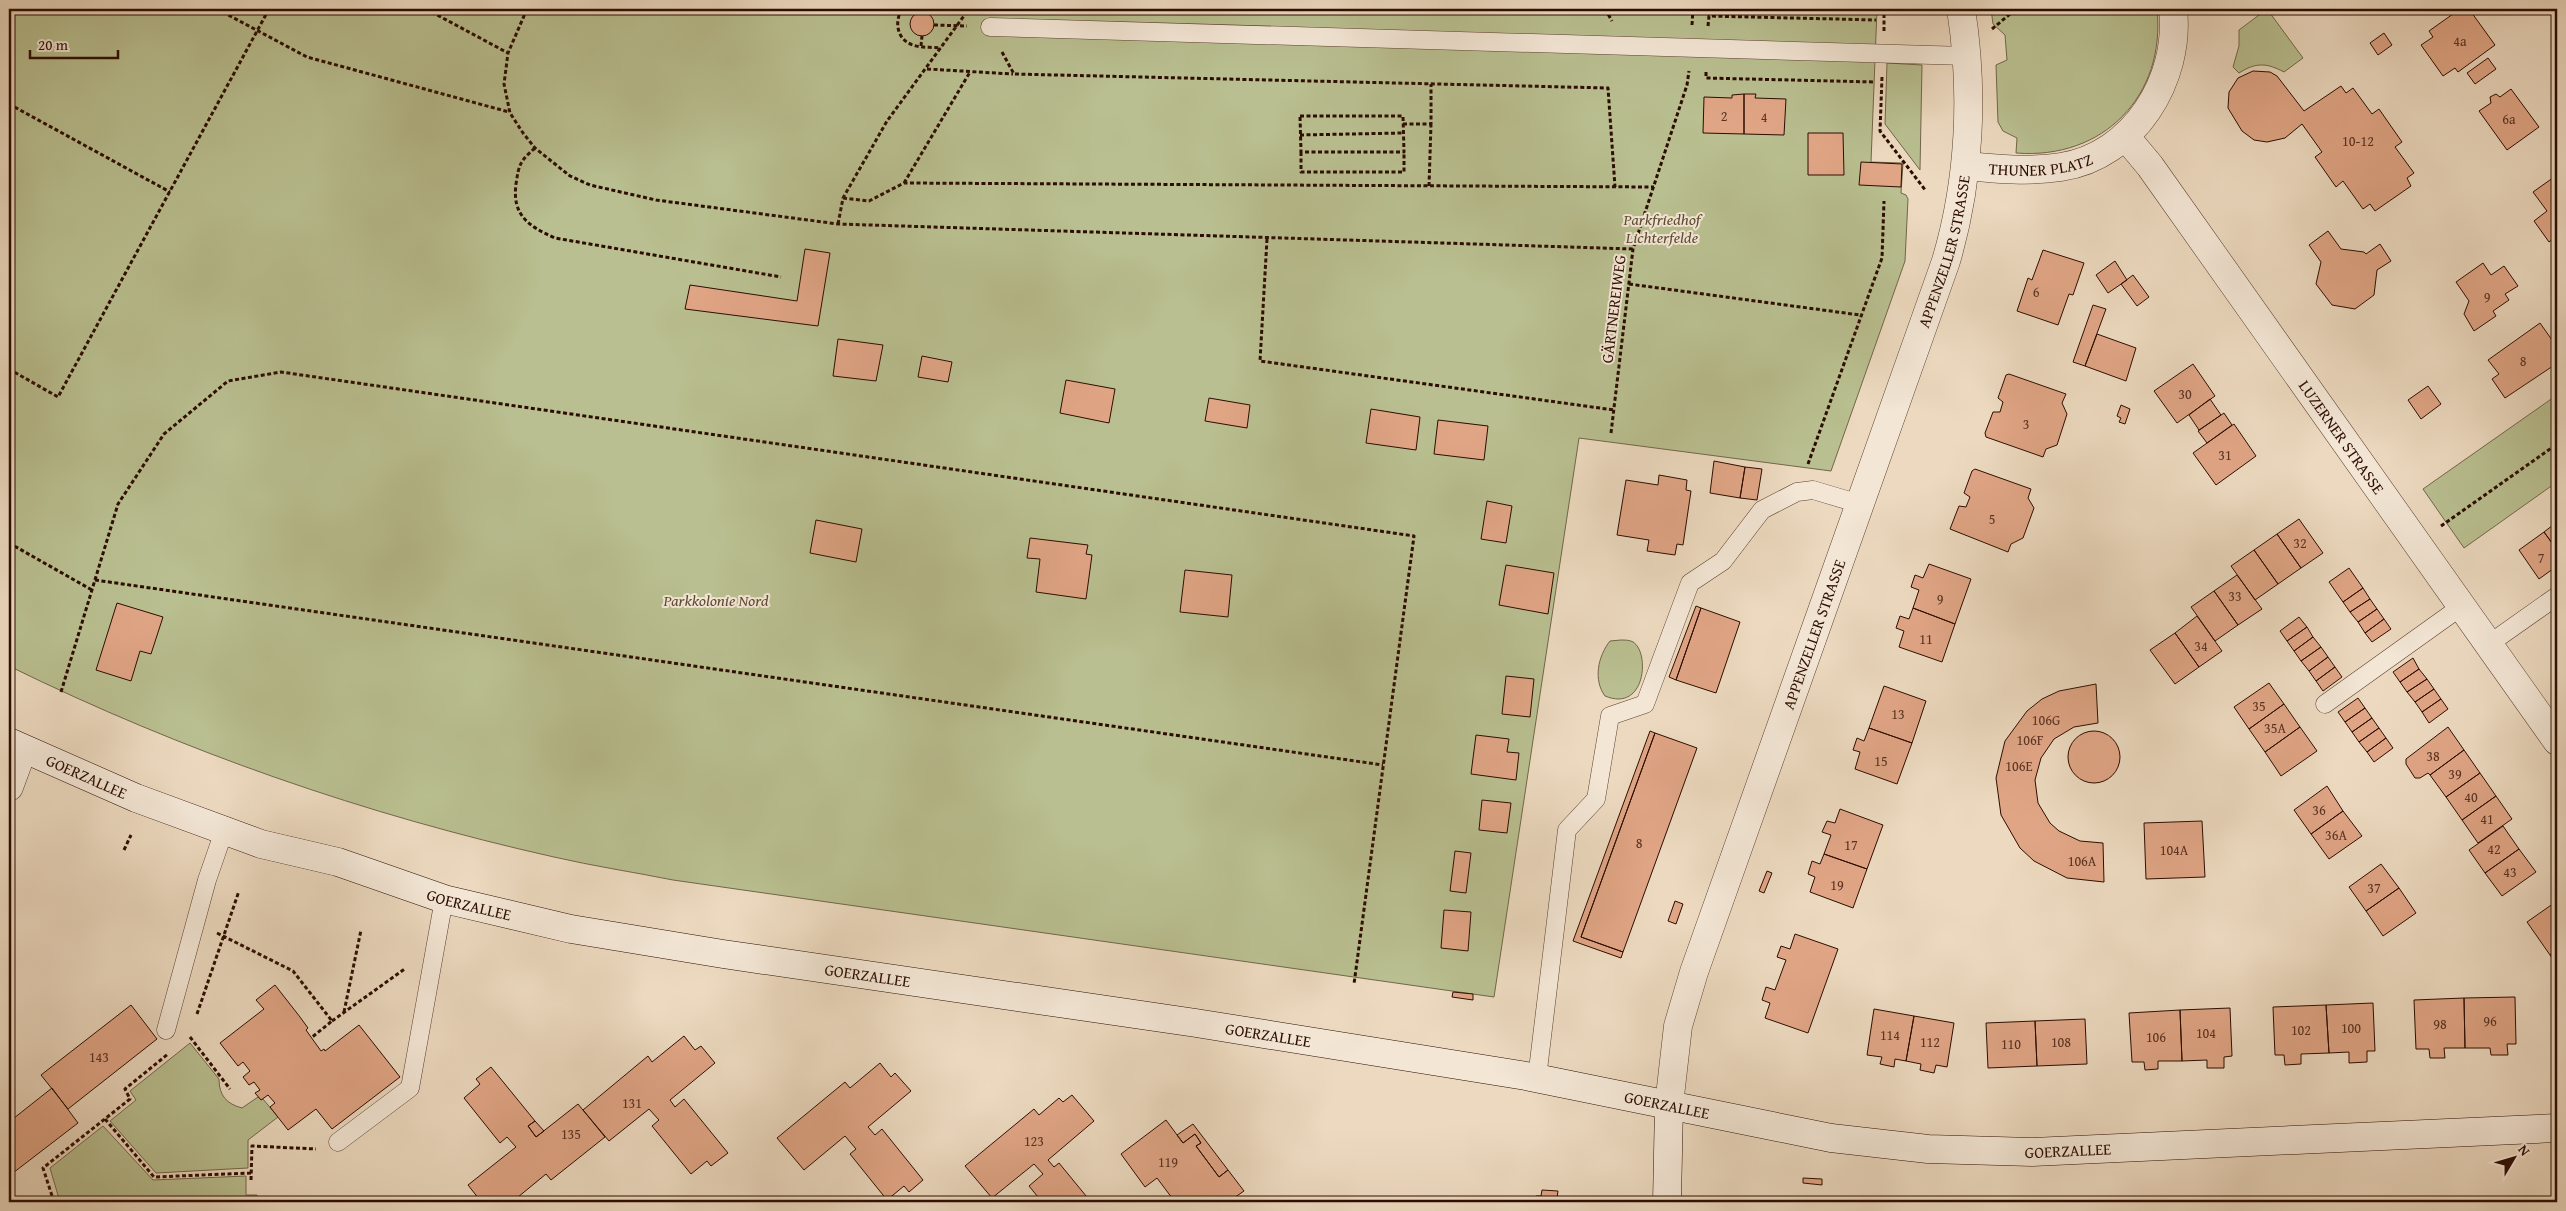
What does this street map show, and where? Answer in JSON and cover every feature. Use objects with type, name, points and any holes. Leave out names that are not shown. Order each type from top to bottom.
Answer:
[{"type":"main road","name":"THUNER PLATZ","points":[[1961,9],[1966,56],[1966,166],[2000,169],[2062,167],[2096,155],[2125,136],[2145,114],[2162,85],[2173,44],[2173,9]]},
{"type":"main road","name":"LUZERNER STRASSE","points":[[2125,136],[2150,166],[2557,741]]},
{"type":"main road","name":"APPENZELLER STRASSE","points":[[1667,1202],[1669,1105],[1678,1026],[1694,972],[1946,261],[1958,218],[1966,166]]},
{"type":"main road","name":"GOERZALLEE","points":[[16,746],[136,798],[270,847],[338,862],[444,899],[571,929],[694,950],[1186,1022],[1537,1078],[1830,1138],[1928,1149],[2013,1151],[2557,1128]]},
{"type":"main road","points":[[9,787],[16,746]]},
{"type":"lane","points":[[990,27],[1966,56]]},
{"type":"lane","points":[[1537,1078],[1567,830],[1596,799],[1610,716],[1645,704],[1690,582],[1723,562],[1762,510],[1797,492],[1813,490],[1860,504]]},
{"type":"lane","points":[[2489,644],[2557,596]]},
{"type":"lane","points":[[2325,704],[2462,606]]},
{"type":"lane","points":[[166,1030],[224,831]]},
{"type":"lane","points":[[338,1142],[410,1088],[433,949],[444,899]]},
{"type":"path","points":[[217,9],[307,57],[510,112]]},
{"type":"path","points":[[9,369],[58,397],[270,9]]},
{"type":"path","points":[[426,9],[508,54]]},
{"type":"path","points":[[527,9],[508,54],[504,84],[510,112],[535,148],[570,176],[590,185],[656,200],[838,224],[1267,239],[1633,249]]},
{"type":"path","points":[[902,9],[897,21],[899,32],[906,42],[941,48]]},
{"type":"path","points":[[838,224],[843,198],[887,121],[927,69],[968,9]]},
{"type":"path","points":[[1884,9],[1880,132],[1926,191]]},
{"type":"path","points":[[1988,33],[2016,9]]},
{"type":"path","points":[[1709,16],[1876,20]]},
{"type":"path","points":[[934,26],[942,26]]},
{"type":"path","points":[[990,27],[1014,74]]},
{"type":"path","points":[[921,46],[922,36]]},
{"type":"path","name":"GÄRTNEREIWEG","points":[[1611,433],[1633,249],[1687,85],[1692,47]]},
{"type":"path","points":[[927,69],[1014,74],[1608,88],[1614,187]]},
{"type":"path","points":[[904,183],[970,72]]},
{"type":"path","points":[[1706,78],[1875,82]]},
{"type":"path","points":[[1429,186],[1430,84]]},
{"type":"path","points":[[9,104],[170,192]]},
{"type":"path","points":[[1300,116],[1403,116],[1403,124],[1404,172],[1301,172],[1300,116]]},
{"type":"path","points":[[1403,124],[1431,124]]},
{"type":"path","points":[[1300,135],[1403,133]]},
{"type":"path","points":[[535,148],[520,162],[514,199],[518,211],[540,232],[555,238],[781,277]]},
{"type":"path","points":[[1301,152],[1404,152]]},
{"type":"path","points":[[843,198],[869,201],[904,183],[1654,187]]},
{"type":"path","points":[[1808,464],[1882,258],[1884,201]]},
{"type":"path","points":[[1267,239],[1260,361],[1614,410]]},
{"type":"path","points":[[1629,284],[1860,315]]},
{"type":"path","points":[[62,692],[118,504],[164,434],[228,381],[281,372],[1414,536],[1354,984]]},
{"type":"path","points":[[2441,526],[2557,444]]},
{"type":"path","points":[[9,543],[92,590]]},
{"type":"path","points":[[95,580],[1383,765]]},
{"type":"path","points":[[124,850],[131,835]]},
{"type":"path","points":[[196,1018],[239,892]]},
{"type":"path","points":[[195,926],[224,936],[293,971],[332,1022]]},
{"type":"path","points":[[344,1013],[361,930]]},
{"type":"path","points":[[311,1038],[433,949]]},
{"type":"path","points":[[182,1042],[190,1036],[193,1027]]},
{"type":"path","points":[[190,1036],[230,1089]]},
{"type":"path","points":[[54,1202],[43,1168],[130,1099],[125,1089],[175,1048]]},
{"type":"path","points":[[104,1119],[154,1177],[251,1173]]},
{"type":"path","points":[[251,1180],[252,1146],[318,1149],[338,1142]]},
{"type":"green space","points":[[9,9],[1877,9],[1871,162],[1903,163],[1901,193],[1906,195],[1908,199],[1905,261],[1831,471],[1579,438],[1494,997],[673,880],[554,857],[414,821],[276,778],[141,726],[9,666]]},
{"type":"green space","points":[[1991,9],[2157,9],[2157,40],[2151,69],[2140,94],[2123,116],[2102,133],[2076,146],[2048,152],[2016,153],[2017,138],[2003,131],[1998,122],[1996,65],[2007,60],[2005,35],[1993,24]]},
{"type":"green space","points":[[2267,9],[2303,58],[2284,72],[2267,65],[2256,65],[2239,73],[2233,67],[2239,46],[2239,30]]},
{"type":"green space","points":[[1887,63],[1922,65],[1920,170],[1885,124]]},
{"type":"green space","points":[[2557,395],[2557,482],[2464,548],[2423,489]]},
{"type":"green space","points":[[1610,641],[1632,641],[1638,648],[1642,657],[1642,668],[1641,679],[1636,689],[1629,696],[1619,699],[1605,696],[1601,690],[1598,676],[1600,661],[1606,647]]},
{"type":"green space","points":[[190,1043],[219,1079],[220,1090],[228,1102],[242,1108],[258,1097],[261,1100],[263,1099],[278,1117],[248,1140],[248,1168],[156,1173],[110,1121],[136,1100],[130,1091]]},
{"type":"green space","points":[[103,1126],[153,1180],[246,1176],[246,1195],[257,1195],[257,1202],[60,1202],[50,1168]]},
{"type":"building","points":[[2460,9],[2469,9],[2495,45],[2458,72],[2455,68],[2443,76],[2421,45],[2433,37],[2429,31]]},
{"type":"building","points":[[922,12],[931,15],[934,24],[931,33],[922,36],[913,33],[910,24],[913,15]]},
{"type":"building","points":[[2384,33],[2392,45],[2378,55],[2370,43]]},
{"type":"building","points":[[2488,58],[2496,69],[2475,84],[2467,73]]},
{"type":"building","points":[[2253,71],[2270,72],[2277,76],[2304,111],[2341,86],[2346,93],[2353,88],[2372,114],[2379,109],[2402,142],[2395,147],[2414,173],[2407,178],[2411,186],[2375,211],[2370,204],[2363,209],[2343,181],[2336,187],[2315,157],[2322,152],[2302,124],[2285,138],[2267,142],[2254,140],[2242,131],[2228,108],[2229,92],[2238,78]]},
{"type":"building","points":[[2511,89],[2539,127],[2507,150],[2479,111],[2491,103],[2490,97],[2496,94],[2500,97]]},
{"type":"building","points":[[1744,94],[1744,134],[1703,133],[1704,97],[1732,98],[1732,95]]},
{"type":"building","points":[[1744,94],[1756,94],[1755,98],[1786,99],[1784,135],[1744,134]]},
{"type":"building","points":[[1808,133],[1843,133],[1844,175],[1808,175]]},
{"type":"building","points":[[1861,162],[1902,164],[1901,187],[1859,185]]},
{"type":"building","points":[[2557,175],[2557,236],[2549,242],[2534,221],[2547,211],[2533,192]]},
{"type":"building","points":[[2328,231],[2341,249],[2364,252],[2366,254],[2380,244],[2391,261],[2377,270],[2374,295],[2355,309],[2332,305],[2316,284],[2321,262],[2309,245]]},
{"type":"building","points":[[805,249],[830,253],[818,326],[685,309],[690,285],[797,301]]},
{"type":"building","points":[[2043,250],[2084,263],[2073,295],[2069,294],[2058,325],[2017,311],[2028,278],[2032,280]]},
{"type":"building","points":[[2115,261],[2127,280],[2108,293],[2096,275]]},
{"type":"building","points":[[2483,263],[2491,275],[2504,266],[2518,286],[2505,294],[2509,300],[2493,311],[2496,316],[2474,331],[2464,314],[2469,301],[2456,282]]},
{"type":"building","points":[[2133,275],[2149,297],[2137,306],[2121,284]]},
{"type":"building","points":[[2093,305],[2106,309],[2085,366],[2073,362]]},
{"type":"building","points":[[2540,323],[2557,347],[2556,364],[2505,398],[2492,379],[2499,374],[2488,360]]},
{"type":"building","points":[[2097,334],[2136,348],[2126,381],[2085,366]]},
{"type":"building","points":[[838,339],[883,345],[876,381],[833,376]]},
{"type":"building","points":[[922,356],[952,362],[948,382],[918,377]]},
{"type":"building","points":[[2193,364],[2215,396],[2177,423],[2154,391]]},
{"type":"building","points":[[2009,374],[2066,394],[2062,403],[2067,414],[2057,445],[2046,449],[2043,457],[1986,437],[1985,433],[1993,412],[2000,412],[2003,402],[1998,398],[2006,375]]},
{"type":"building","points":[[1066,380],[1115,389],[1109,423],[1060,413]]},
{"type":"building","points":[[2428,386],[2441,404],[2421,419],[2408,400]]},
{"type":"building","points":[[1209,398],[1250,405],[1247,428],[1205,421]]},
{"type":"building","points":[[2210,399],[2221,415],[2199,430],[2189,415]]},
{"type":"building","points":[[2121,405],[2130,409],[2125,424],[2119,422],[2121,418],[2117,416]]},
{"type":"building","points":[[1371,409],[1420,417],[1416,450],[1366,443]]},
{"type":"building","points":[[2224,413],[2232,425],[2207,443],[2198,431]]},
{"type":"building","points":[[1438,420],[1488,426],[1484,460],[1434,454]]},
{"type":"building","points":[[2234,424],[2256,456],[2216,485],[2193,453]]},
{"type":"building","points":[[1714,461],[1745,467],[1740,498],[1710,493]]},
{"type":"building","points":[[1745,467],[1762,469],[1757,500],[1740,498]]},
{"type":"building","points":[[1975,469],[2031,489],[2028,498],[2034,508],[2023,538],[2011,544],[2008,552],[1950,529],[1959,506],[1966,507],[1970,497],[1964,493],[1972,471]]},
{"type":"building","points":[[1659,475],[1687,480],[1686,490],[1691,491],[1683,545],[1677,544],[1675,555],[1647,551],[1649,540],[1617,535],[1626,480],[1658,485]]},
{"type":"building","points":[[1487,501],[1512,506],[1506,543],[1481,539]]},
{"type":"building","points":[[2299,519],[2323,553],[2301,568],[2277,534]]},
{"type":"building","points":[[816,520],[862,529],[856,562],[810,553]]},
{"type":"building","points":[[2557,522],[2557,550],[2544,532]]},
{"type":"building","points":[[2544,532],[2557,550],[2557,566],[2539,579],[2519,550]]},
{"type":"building","points":[[2277,534],[2301,568],[2278,584],[2254,550]]},
{"type":"building","points":[[1030,538],[1088,545],[1086,554],[1092,555],[1086,599],[1036,592],[1040,559],[1027,558]]},
{"type":"building","points":[[2254,550],[2278,584],[2255,600],[2231,566]]},
{"type":"building","points":[[1929,564],[1971,579],[1955,624],[1913,608],[1919,590],[1911,587],[1915,575],[1923,578]]},
{"type":"building","points":[[1506,565],[1554,573],[1548,614],[1499,605]]},
{"type":"building","points":[[2349,568],[2363,588],[2343,602],[2329,582]]},
{"type":"building","points":[[1185,570],[1232,575],[1228,617],[1180,612]]},
{"type":"building","points":[[2237,575],[2262,609],[2238,625],[2214,591]]},
{"type":"building","points":[[2363,588],[2370,599],[2350,612],[2343,602]]},
{"type":"building","points":[[2214,591],[2238,625],[2215,641],[2191,607]]},
{"type":"building","points":[[2370,599],[2377,609],[2358,622],[2350,612]]},
{"type":"building","points":[[117,603],[163,617],[151,654],[140,651],[131,681],[96,670]]},
{"type":"building","points":[[1696,606],[1701,608],[1676,680],[1669,677]]},
{"type":"building","points":[[1701,608],[1740,622],[1716,693],[1676,680]]},
{"type":"building","points":[[1913,608],[1955,624],[1942,662],[1899,647],[1904,631],[1896,628],[1900,616],[1909,619]]},
{"type":"building","points":[[2377,609],[2384,619],[2365,633],[2358,622]]},
{"type":"building","points":[[2197,616],[2222,651],[2199,667],[2175,633]]},
{"type":"building","points":[[2299,617],[2307,627],[2287,641],[2280,631]]},
{"type":"building","points":[[2384,619],[2391,629],[2372,642],[2365,633]]},
{"type":"building","points":[[2307,627],[2313,637],[2294,651],[2287,641]]},
{"type":"building","points":[[2175,633],[2199,667],[2175,684],[2150,650]]},
{"type":"building","points":[[2313,637],[2321,647],[2301,661],[2294,651]]},
{"type":"building","points":[[2321,647],[2328,657],[2309,671],[2301,661]]},
{"type":"building","points":[[2328,657],[2335,667],[2316,681],[2309,671]]},
{"type":"building","points":[[2413,658],[2419,669],[2400,682],[2393,672]]},
{"type":"building","points":[[2335,667],[2342,677],[2323,691],[2316,681]]},
{"type":"building","points":[[2419,669],[2427,679],[2407,692],[2400,682]]},
{"type":"building","points":[[1506,676],[1534,679],[1530,717],[1502,714]]},
{"type":"building","points":[[2427,679],[2434,689],[2415,702],[2407,692]]},
{"type":"building","points":[[2269,683],[2284,704],[2249,729],[2234,707]]},
{"type":"building","points":[[2096,684],[2098,723],[2074,727],[2054,739],[2041,758],[2035,780],[2038,803],[2050,823],[2059,831],[2080,841],[2103,843],[2104,882],[2067,878],[2034,861],[2020,848],[2001,815],[1996,778],[2005,741],[2027,711],[2042,699],[2059,691]]},
{"type":"building","points":[[1884,686],[1926,701],[1912,743],[1869,728]]},
{"type":"building","points":[[2434,689],[2441,699],[2422,712],[2415,702]]},
{"type":"building","points":[[2358,698],[2365,708],[2345,722],[2338,712]]},
{"type":"building","points":[[2441,699],[2448,709],[2429,723],[2422,712]]},
{"type":"building","points":[[2284,704],[2300,727],[2265,752],[2249,729]]},
{"type":"building","points":[[2365,708],[2372,718],[2352,732],[2345,722]]},
{"type":"building","points":[[2372,718],[2379,728],[2359,742],[2352,732]]},
{"type":"building","points":[[2300,727],[2317,751],[2281,776],[2265,752]]},
{"type":"building","points":[[2448,727],[2464,750],[2430,775],[2428,773],[2420,778],[2415,778],[2406,764],[2406,759]]},
{"type":"building","points":[[1869,728],[1912,743],[1897,784],[1855,769],[1860,752],[1853,750],[1857,738],[1864,741]]},
{"type":"building","points":[[2379,728],[2386,738],[2367,752],[2359,742]]},
{"type":"building","points":[[1650,731],[1655,733],[1581,937],[1623,952],[1621,958],[1573,941]]},
{"type":"building","points":[[2089,731],[2099,731],[2109,735],[2116,742],[2120,757],[2116,772],[2109,779],[2099,783],[2089,783],[2079,779],[2072,772],[2068,762],[2068,752],[2072,742],[2079,735]]},
{"type":"building","points":[[1655,733],[1697,748],[1623,952],[1581,937]]},
{"type":"building","points":[[1476,735],[1509,739],[1507,752],[1519,753],[1516,780],[1471,774]]},
{"type":"building","points":[[2386,738],[2393,748],[2374,762],[2367,752]]},
{"type":"building","points":[[2464,750],[2480,773],[2446,797],[2430,775]]},
{"type":"building","points":[[2480,773],[2496,796],[2462,820],[2446,797]]},
{"type":"building","points":[[2327,786],[2343,811],[2311,834],[2294,810]]},
{"type":"building","points":[[2496,796],[2512,819],[2478,843],[2462,820]]},
{"type":"building","points":[[1482,800],[1511,803],[1507,833],[1479,830]]},
{"type":"building","points":[[1840,809],[1883,825],[1867,869],[1824,854],[1831,835],[1822,832],[1827,821],[1835,823]]},
{"type":"building","points":[[2343,811],[2362,836],[2329,859],[2311,834]]},
{"type":"building","points":[[2202,821],[2205,877],[2146,879],[2144,823]]},
{"type":"building","points":[[2503,826],[2519,849],[2485,873],[2469,850]]},
{"type":"building","points":[[2519,849],[2536,872],[2502,896],[2485,873]]},
{"type":"building","points":[[1455,851],[1471,853],[1466,893],[1450,891]]},
{"type":"building","points":[[1824,854],[1867,869],[1853,908],[1810,892],[1815,877],[1808,874],[1812,861],[1820,864]]},
{"type":"building","points":[[2381,864],[2399,888],[2366,911],[2349,887]]},
{"type":"building","points":[[1767,871],[1772,873],[1764,893],[1759,891]]},
{"type":"building","points":[[2399,888],[2416,913],[2383,936],[2366,911]]},
{"type":"building","points":[[1675,901],[1683,904],[1676,924],[1668,921]]},
{"type":"building","points":[[2557,901],[2557,950],[2550,955],[2527,922]]},
{"type":"building","points":[[1444,910],[1471,912],[1468,951],[1441,948]]},
{"type":"building","points":[[1795,934],[1838,949],[1808,1033],[1765,1018],[1770,1003],[1762,1000],[1766,987],[1775,990],[1786,960],[1777,957],[1781,946],[1790,949]]},
{"type":"building","points":[[2557,950],[2557,966],[2550,955]]},
{"type":"building","points":[[275,985],[308,1028],[306,1030],[321,1051],[324,1049],[325,1051],[359,1025],[400,1077],[332,1129],[316,1109],[288,1130],[270,1107],[275,1103],[268,1095],[261,1100],[255,1093],[260,1090],[254,1082],[249,1085],[243,1077],[250,1071],[243,1062],[238,1066],[220,1043],[264,1009],[256,1000]]},
{"type":"building","points":[[1453,992],[1473,994],[1473,1000],[1452,997]]},
{"type":"building","points":[[2515,997],[2516,1044],[2507,1044],[2508,1055],[2491,1055],[2490,1048],[2465,1048],[2464,998]]},
{"type":"building","points":[[2464,998],[2465,1048],[2444,1048],[2445,1058],[2430,1058],[2429,1049],[2416,1049],[2414,1000]]},
{"type":"building","points":[[2373,1003],[2375,1051],[2367,1051],[2367,1062],[2349,1063],[2349,1052],[2329,1053],[2326,1005]]},
{"type":"building","points":[[131,1005],[157,1039],[68,1109],[41,1075]]},
{"type":"building","points":[[2326,1005],[2329,1053],[2301,1054],[2301,1064],[2285,1065],[2284,1055],[2275,1055],[2273,1007]]},
{"type":"building","points":[[2230,1008],[2232,1056],[2224,1057],[2224,1068],[2207,1068],[2207,1060],[2182,1061],[2180,1010]]},
{"type":"building","points":[[1874,1009],[1914,1016],[1906,1061],[1895,1059],[1894,1067],[1880,1064],[1882,1057],[1867,1055]]},
{"type":"building","points":[[2180,1010],[2182,1061],[2158,1061],[2158,1069],[2145,1070],[2144,1062],[2132,1062],[2129,1013]]},
{"type":"building","points":[[1914,1016],[1954,1023],[1947,1067],[1936,1065],[1934,1073],[1920,1070],[1921,1064],[1906,1061]]},
{"type":"building","points":[[2085,1019],[2087,1064],[2037,1066],[2035,1021]]},
{"type":"building","points":[[2035,1021],[2037,1066],[1988,1068],[1986,1023]]},
{"type":"building","points":[[684,1036],[695,1050],[701,1046],[715,1063],[670,1100],[675,1107],[684,1099],[728,1153],[711,1166],[707,1161],[691,1174],[652,1126],[659,1120],[649,1109],[609,1141],[583,1110],[648,1056],[652,1062]]},
{"type":"building","points":[[880,1063],[891,1077],[895,1073],[911,1091],[868,1127],[875,1135],[882,1129],[923,1180],[909,1192],[904,1186],[887,1200],[850,1154],[856,1149],[845,1136],[804,1170],[777,1138],[845,1082],[850,1088]]},
{"type":"building","points":[[491,1067],[535,1121],[528,1126],[536,1137],[578,1104],[605,1137],[551,1180],[546,1174],[512,1202],[488,1202],[483,1196],[479,1199],[468,1185],[516,1147],[507,1137],[500,1143],[464,1098],[480,1084],[476,1079]]},
{"type":"building","points":[[52,1088],[78,1123],[9,1176],[9,1122]]},
{"type":"building","points":[[1072,1095],[1094,1121],[1048,1160],[1054,1167],[1059,1163],[1091,1202],[1042,1202],[1029,1186],[1043,1174],[1034,1164],[992,1198],[965,1166],[1034,1109],[1039,1115],[1059,1098],[1063,1102]]},
{"type":"building","points":[[1166,1120],[1183,1143],[1195,1134],[1201,1143],[1196,1146],[1219,1177],[1228,1170],[1244,1191],[1228,1202],[1175,1202],[1157,1178],[1145,1187],[1121,1154]]},
{"type":"building","points":[[535,1121],[544,1131],[536,1137],[528,1126]]},
{"type":"building","points":[[1193,1124],[1228,1170],[1219,1177],[1196,1146],[1201,1143],[1195,1134],[1183,1143],[1177,1135]]},
{"type":"building","points":[[1803,1178],[1822,1179],[1822,1185],[1803,1183]]},
{"type":"building","points":[[1542,1190],[1558,1191],[1557,1198],[1563,1198],[1563,1202],[1535,1202],[1536,1196],[1541,1196]]},
{"type":"building","points":[[2557,1198],[2557,1202],[2515,1202],[2514,1200]]},
{"type":"building","points":[[2514,1200],[2515,1202],[2463,1202]]},
{"type":"park label","name":"Parkfriedhof Lichterfelde","points":[[1662,228]]},
{"type":"park label","name":"Parkkolonie Nord","points":[[716,600]]}]
